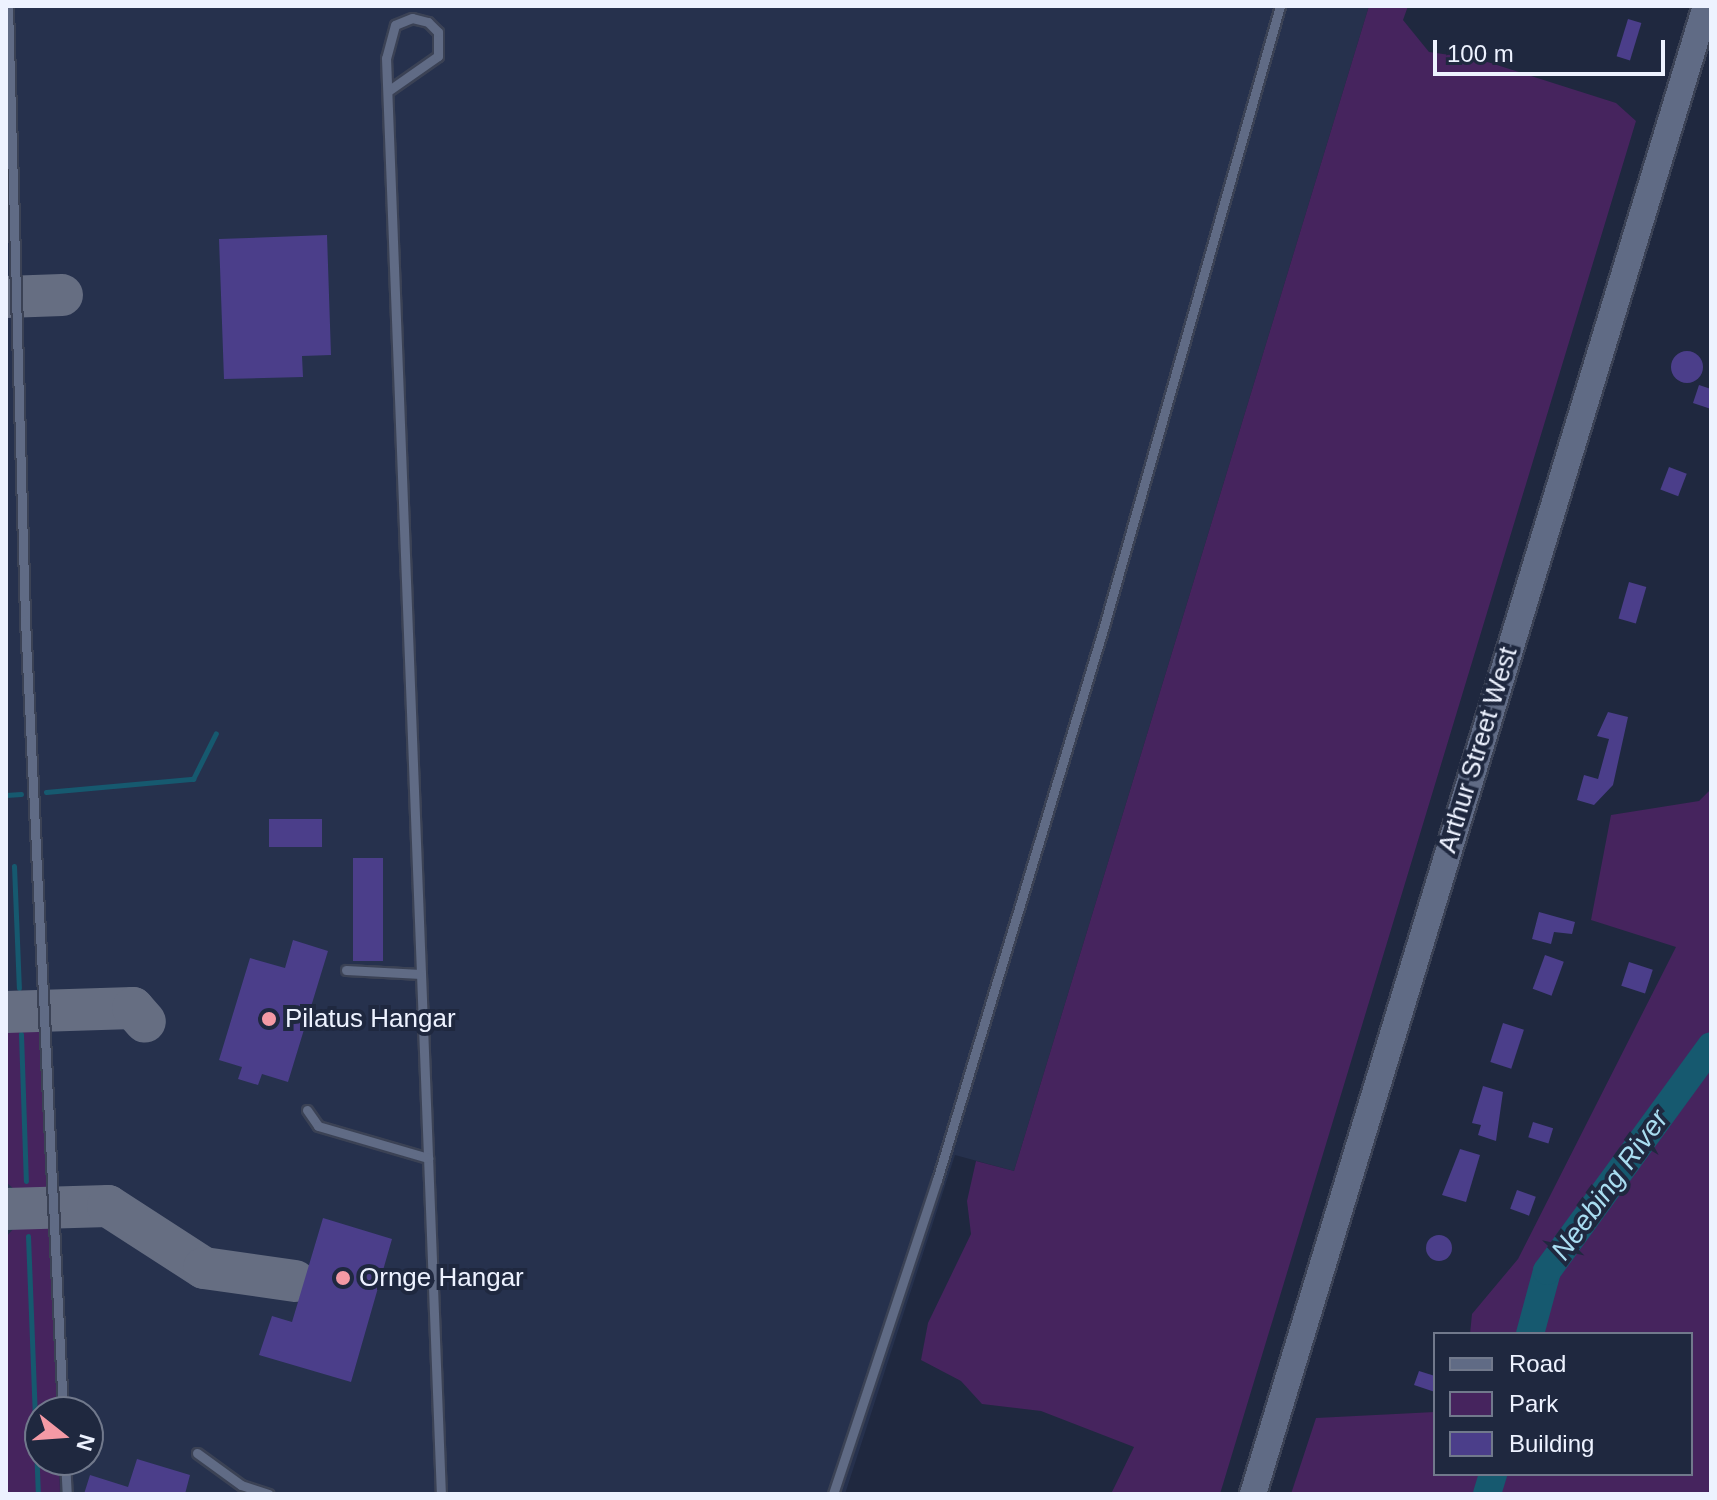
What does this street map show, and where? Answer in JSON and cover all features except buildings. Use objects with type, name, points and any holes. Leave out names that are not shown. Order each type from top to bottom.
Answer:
[{"type":"main road","name":"Arthur Street West","points":[[1253,1494],[1706,6]]},
{"type":"lane","points":[[8,6],[25,620],[62,1396]]},
{"type":"lane","points":[[833,1494],[937,1180],[1104,626],[1280,6]]},
{"type":"lane","points":[[388,91],[433,64],[439,39],[428,22],[395,25],[387,46],[388,91],[441,1494]]},
{"type":"lane","points":[[346,970],[421,974]]},
{"type":"lane","points":[[307,1110],[318,1126],[428,1158]]},
{"type":"lane","points":[[197,1453],[235,1482],[269,1494]]},
{"type":"shaded area","points":[[6,6],[1369,6],[1014,1171],[955,1155],[845,1494],[6,1494]]},
{"type":"green space","points":[[1369,6],[1408,6],[1403,20],[1429,52],[1478,59],[1616,103],[1636,121],[1220,1494],[1111,1494],[1134,1447],[1041,1411],[982,1404],[961,1381],[921,1360],[928,1323],[971,1234],[967,1201],[976,1161],[1014,1171]]},
{"type":"green space","points":[[1711,789],[1711,1494],[1291,1494],[1316,1418],[1433,1412],[1433,1476],[1693,1476],[1693,1332],[1470,1332],[1472,1314],[1518,1259],[1676,947],[1591,920],[1611,815],[1699,801]]},
{"type":"green space","points":[[44,1026],[48,1189],[15,1190],[6,1182],[6,1027]]},
{"type":"green space","points":[[50,1225],[56,1396],[24,1396],[24,1476],[59,1476],[60,1494],[6,1494],[6,1237],[16,1226]]},
{"type":"waterway","points":[[46,792],[193,779],[216,733]]},
{"type":"waterway","points":[[6,795],[21,794]]},
{"type":"waterway","points":[[14,866],[19,988]]},
{"type":"waterway","points":[[21,1034],[26,1181]]},
{"type":"waterway","name":"Neebing River","points":[[1531,1332],[1547,1271],[1711,1046]]},
{"type":"waterway","points":[[28,1236],[38,1494]]},
{"type":"waterway","name":"Neebing River","points":[[1487,1494],[1492,1476]]},
{"type":"taxiway","points":[[6,297],[62,295]]},
{"type":"taxiway","points":[[6,1012],[133,1008],[145,1022]]},
{"type":"taxiway","points":[[6,1209],[108,1206],[204,1268],[295,1281]]},
{"type":"place","name":"Pilatus Hangar","points":[[269,1019]]},
{"type":"place","name":"Ornge Hangar","points":[[343,1278]]}]
